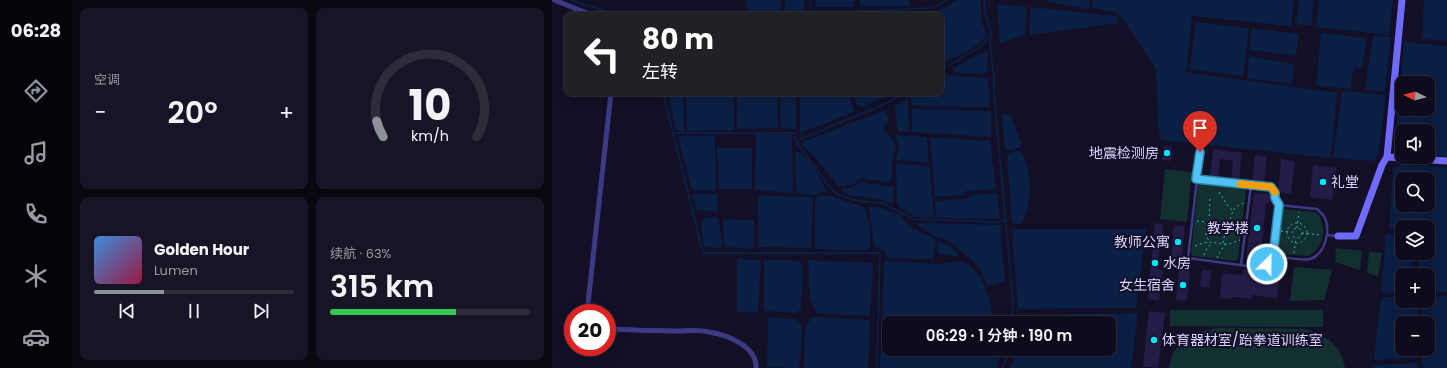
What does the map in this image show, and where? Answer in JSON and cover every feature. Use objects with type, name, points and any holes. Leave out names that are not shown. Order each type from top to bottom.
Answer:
[{"type":"street","points":[[554,0],[584,12]]},
{"type":"street","points":[[1338,236],[1356,236],[1382,164],[1387,157],[1402,0]]},
{"type":"street","points":[[588,304],[611,96]]},
{"type":"street","points":[[1387,157],[1447,161]]},
{"type":"street","points":[[616,330],[708,331],[734,339],[748,349],[756,361],[756,368]]},
{"type":"lane","points":[[1200,152],[1188,258],[1262,268],[1267,264],[1268,258],[1273,256],[1310,260],[1318,254],[1324,246],[1327,235],[1327,225],[1324,216],[1317,209],[1279,205]]},
{"type":"lane","points":[[1196,179],[1271,187],[1275,193],[1275,198],[1279,205],[1273,256]]},
{"type":"lane","points":[[1241,265],[1250,185]]},
{"type":"lane","points":[[1327,235],[1338,236]]},
{"type":"path","points":[[1219,192],[1233,211]]},
{"type":"path","points":[[1209,241],[1206,235],[1210,198]]},
{"type":"path","points":[[1222,243],[1233,211],[1238,206],[1245,203]]},
{"type":"path","points":[[1276,230],[1292,232],[1297,228],[1300,207]]},
{"type":"path","points":[[1194,220],[1236,225]]},
{"type":"path","points":[[1236,225],[1239,221],[1243,220]]},
{"type":"path","points":[[1295,243],[1288,238],[1286,232],[1290,225],[1298,223],[1305,227],[1307,234]]},
{"type":"path","points":[[1236,225],[1238,230],[1242,232]]},
{"type":"path","points":[[1297,228],[1301,230],[1302,233],[1327,235]]},
{"type":"path","points":[[1292,232],[1292,235],[1296,238]]},
{"type":"path","points":[[1294,258],[1296,238],[1300,237],[1302,233]]},
{"type":"path","points":[[1295,243],[1302,241],[1307,234]]},
{"type":"path","points":[[1217,259],[1220,250],[1227,244],[1240,240]]},
{"type":"path","points":[[1191,247],[1209,241],[1227,244]]},
{"type":"path","points":[[1203,257],[1207,248],[1213,242]]},
{"type":"green space","points":[[1165,169],[1192,172],[1187,222],[1160,219]]},
{"type":"green space","points":[[1203,183],[1243,187],[1246,191],[1238,259],[1234,261],[1193,256],[1191,253],[1198,185]]},
{"type":"green space","points":[[1283,209],[1316,212],[1320,217],[1323,236],[1318,248],[1309,256],[1278,254]]},
{"type":"green space","points":[[1336,248],[1362,251],[1360,270],[1335,262]]},
{"type":"green space","points":[[1369,252],[1382,253],[1378,276],[1367,273]]},
{"type":"green space","points":[[1294,267],[1332,270],[1324,300],[1290,301]]},
{"type":"green space","points":[[1170,310],[1323,310],[1323,327],[1170,326]]},
{"type":"green space","points":[[1220,328],[1305,329],[1313,331],[1326,338],[1336,347],[1343,360],[1345,368],[1169,368],[1171,358],[1175,350],[1186,338],[1202,331]]},
{"type":"water","points":[[746,0],[781,0],[781,12],[747,12]]},
{"type":"water","points":[[785,0],[804,0],[804,11],[785,11]]},
{"type":"water","points":[[817,0],[853,0],[853,7],[815,7]]},
{"type":"water","points":[[860,0],[909,0],[909,6],[860,7]]},
{"type":"water","points":[[957,0],[981,0],[981,21],[986,32],[985,37],[973,48],[944,62],[944,12],[937,12]]},
{"type":"water","points":[[1045,0],[1090,0],[1089,9]]},
{"type":"water","points":[[1093,0],[1294,0],[1291,26],[1192,16],[1186,72],[1337,93],[1331,158],[1161,140],[1158,125],[1156,69],[1123,19],[1115,12],[1092,8]]},
{"type":"water","points":[[1299,0],[1314,0],[1311,26],[1296,24]]},
{"type":"water","points":[[1319,0],[1393,0],[1389,35],[1316,27]]},
{"type":"water","points":[[1424,0],[1447,0],[1447,41],[1422,39]]},
{"type":"water","points":[[997,4],[1027,7],[1025,35],[1000,43]]},
{"type":"water","points":[[1031,7],[1116,16],[1119,23],[1029,35]]},
{"type":"water","points":[[1196,22],[1249,28],[1243,76],[1190,69]]},
{"type":"water","points":[[1252,28],[1299,34],[1296,56],[1249,50]]},
{"type":"water","points":[[1321,33],[1367,38],[1362,68],[1354,67],[1350,89],[1316,86]]},
{"type":"water","points":[[1373,35],[1391,37],[1385,92],[1365,90]]},
{"type":"water","points":[[1404,42],[1447,46],[1447,157],[1435,156],[1435,124],[1397,124],[1397,116],[1435,116],[1435,76],[1401,76]]},
{"type":"water","points":[[988,51],[987,73],[969,74],[954,72],[954,68],[977,55]]},
{"type":"water","points":[[1249,56],[1294,64],[1292,84],[1247,78]]},
{"type":"water","points":[[946,74],[988,78],[990,107],[913,106],[911,97],[912,96],[944,96],[944,75]]},
{"type":"water","points":[[1342,91],[1386,95],[1379,151],[1375,161],[1333,158]]},
{"type":"water","points":[[669,96],[683,96],[684,131],[676,130]]},
{"type":"water","points":[[686,96],[734,96],[734,130],[687,131]]},
{"type":"water","points":[[737,96],[777,96],[778,128],[737,129]]},
{"type":"water","points":[[780,96],[796,96],[796,129],[781,128]]},
{"type":"water","points":[[800,96],[850,96],[854,112],[800,133]]},
{"type":"water","points":[[854,96],[887,96],[861,108],[856,103]]},
{"type":"water","points":[[908,98],[909,132],[898,132],[894,107]]},
{"type":"water","points":[[912,109],[991,111],[991,137],[912,132]]},
{"type":"water","points":[[885,110],[889,121],[883,128],[891,137],[896,147],[893,157],[891,183],[862,178],[852,185],[839,187],[815,157],[802,145],[806,141]]},
{"type":"water","points":[[1002,115],[1011,115],[1021,143],[1020,147],[1005,151]]},
{"type":"water","points":[[756,134],[792,135],[793,193],[755,190]]},
{"type":"water","points":[[895,135],[927,137],[929,163],[896,160],[899,148]]},
{"type":"water","points":[[678,136],[715,136],[716,190],[692,190]]},
{"type":"water","points":[[930,137],[990,141],[996,189],[965,191],[964,195],[935,197]]},
{"type":"water","points":[[717,148],[752,148],[752,189],[719,189]]},
{"type":"water","points":[[1020,150],[1027,166],[1030,187],[1028,207],[1021,224],[1012,223],[1007,154]]},
{"type":"water","points":[[795,151],[800,153],[810,162],[818,174],[826,191],[814,195],[799,194],[796,190]]},
{"type":"water","points":[[896,163],[930,167],[934,217],[915,217],[897,205]]},
{"type":"water","points":[[1403,165],[1447,167],[1447,292],[1435,293],[1435,268],[1417,268],[1418,260],[1435,260],[1435,220],[1395,220],[1395,229],[1389,229],[1393,167]]},
{"type":"water","points":[[861,182],[893,187],[893,204],[878,199],[847,195],[842,190],[843,188],[853,188]]},
{"type":"water","points":[[997,193],[1000,219],[937,218],[935,201],[966,199],[971,195]]},
{"type":"water","points":[[692,194],[717,194],[717,213],[696,209]]},
{"type":"water","points":[[758,195],[813,197],[811,248],[758,247]]},
{"type":"water","points":[[820,195],[832,197],[864,207],[870,227],[870,248],[865,250],[815,249],[815,198]]},
{"type":"water","points":[[869,207],[878,207],[899,215],[911,227],[936,240],[933,259],[886,258],[885,252],[874,246]]},
{"type":"water","points":[[704,218],[718,218],[722,248],[704,247],[701,224]]},
{"type":"water","points":[[723,219],[754,220],[754,249],[724,247]]},
{"type":"water","points":[[921,223],[1000,225],[1005,281],[988,286],[979,267],[947,240],[936,237],[917,225]]},
{"type":"water","points":[[1012,229],[1146,229],[1136,308],[1018,309]]},
{"type":"water","points":[[1386,234],[1395,234],[1395,260],[1413,260],[1412,268],[1395,268],[1395,294],[1381,293]]},
{"type":"water","points":[[938,241],[946,244],[958,252],[958,257],[940,254],[937,250]]},
{"type":"water","points":[[737,259],[761,260],[758,312],[737,312]]},
{"type":"water","points":[[764,259],[799,261],[803,267],[801,309],[796,313],[764,311]]},
{"type":"water","points":[[808,260],[873,263],[870,316],[817,313],[810,300]]},
{"type":"water","points":[[884,261],[942,264],[958,262],[967,264],[983,282],[993,316],[882,316]]},
{"type":"water","points":[[1447,296],[1447,368],[1422,368],[1421,356],[1435,356],[1435,316],[1422,316],[1423,308],[1435,308],[1435,297]]},
{"type":"water","points":[[1381,297],[1395,297],[1395,308],[1420,308],[1419,316],[1395,316],[1395,356],[1417,356],[1417,358],[1374,360]]},
{"type":"water","points":[[1138,313],[1131,368],[1010,368],[1013,356],[1116,356],[1116,316],[1018,315]]},
{"type":"water","points":[[768,317],[795,319],[801,324],[802,337],[799,368],[767,367]]},
{"type":"water","points":[[812,317],[870,320],[868,368],[804,368],[805,328]]},
{"type":"water","points":[[882,327],[882,356],[1000,356],[997,368],[880,368]]},
{"type":"water","points":[[1417,363],[1417,368],[1373,368],[1373,365]]},
{"type":"building","name":"地震检测房","points":[[1164,146],[1172,147],[1171,161],[1162,160]]},
{"type":"building","points":[[1213,149],[1242,153],[1239,180],[1231,179],[1233,161],[1220,159],[1218,178],[1210,177]]},
{"type":"building","name":"教学楼","points":[[1255,155],[1267,157],[1264,182],[1252,180]]},
{"type":"building","points":[[1281,159],[1295,161],[1291,194],[1278,192]]},
{"type":"building","name":"礼堂","points":[[1313,165],[1336,168],[1332,200],[1310,197]]},
{"type":"building","name":"教学楼","points":[[1254,193],[1271,194],[1270,203],[1266,203],[1261,252],[1263,253],[1262,261],[1246,259]]},
{"type":"building","points":[[1155,223],[1163,224],[1157,269],[1163,270],[1159,301],[1148,299]]},
{"type":"building","name":"教师公寓","points":[[1174,225],[1185,226],[1182,260],[1171,258]]},
{"type":"building","name":"女生宿舍","points":[[1179,268],[1190,269],[1187,301],[1176,300]]},
{"type":"building","points":[[1266,268],[1280,268],[1277,298],[1252,295],[1251,299],[1232,297],[1232,299],[1220,298],[1222,273],[1243,275],[1243,269],[1255,271],[1254,274],[1265,276]]},
{"type":"building","name":"女生宿舍","points":[[1202,270],[1211,271],[1209,288],[1200,287]]},
{"type":"building","name":"体育器材室/跆拳道训练室","points":[[1149,311],[1165,313],[1158,368],[1143,366]]},
{"type":"waterway","points":[[571,0],[607,12]]},
{"type":"waterway","points":[[810,0],[811,12]]},
{"type":"waterway","points":[[847,12],[933,8],[947,0]]},
{"type":"waterway","points":[[985,0],[984,9],[991,32],[990,45],[1013,303],[1012,316]]},
{"type":"waterway","points":[[944,68],[980,47],[990,36]]},
{"type":"waterway","points":[[664,96],[703,253],[880,253],[877,368]]},
{"type":"waterway","points":[[898,96],[889,102],[801,139],[797,144],[828,185],[838,195],[859,201],[882,203],[913,219],[999,222],[1006,220]]},
{"type":"waterway","points":[[673,133],[794,133],[797,144]]},
{"type":"waterway","points":[[1003,368],[1007,356]]},
{"type":"slow traffic","points":[[1240,184],[1271,187],[1275,192]]},
{"type":"place","name":"地震检测房","points":[[1167,153]]},
{"type":"place","name":"礼堂","points":[[1323,182]]},
{"type":"place","name":"教学楼","points":[[1257,228]]},
{"type":"place","name":"教师公寓","points":[[1178,242]]},
{"type":"place","name":"水房","points":[[1155,263]]},
{"type":"place","name":"女生宿舍","points":[[1183,285]]},
{"type":"place","name":"体育器材室/跆拳道训练室","points":[[1154,340]]},
{"type":"route","points":[[1200,152],[1196,179],[1271,187],[1275,193],[1275,198],[1279,205],[1273,256],[1268,258],[1267,264]]}]
